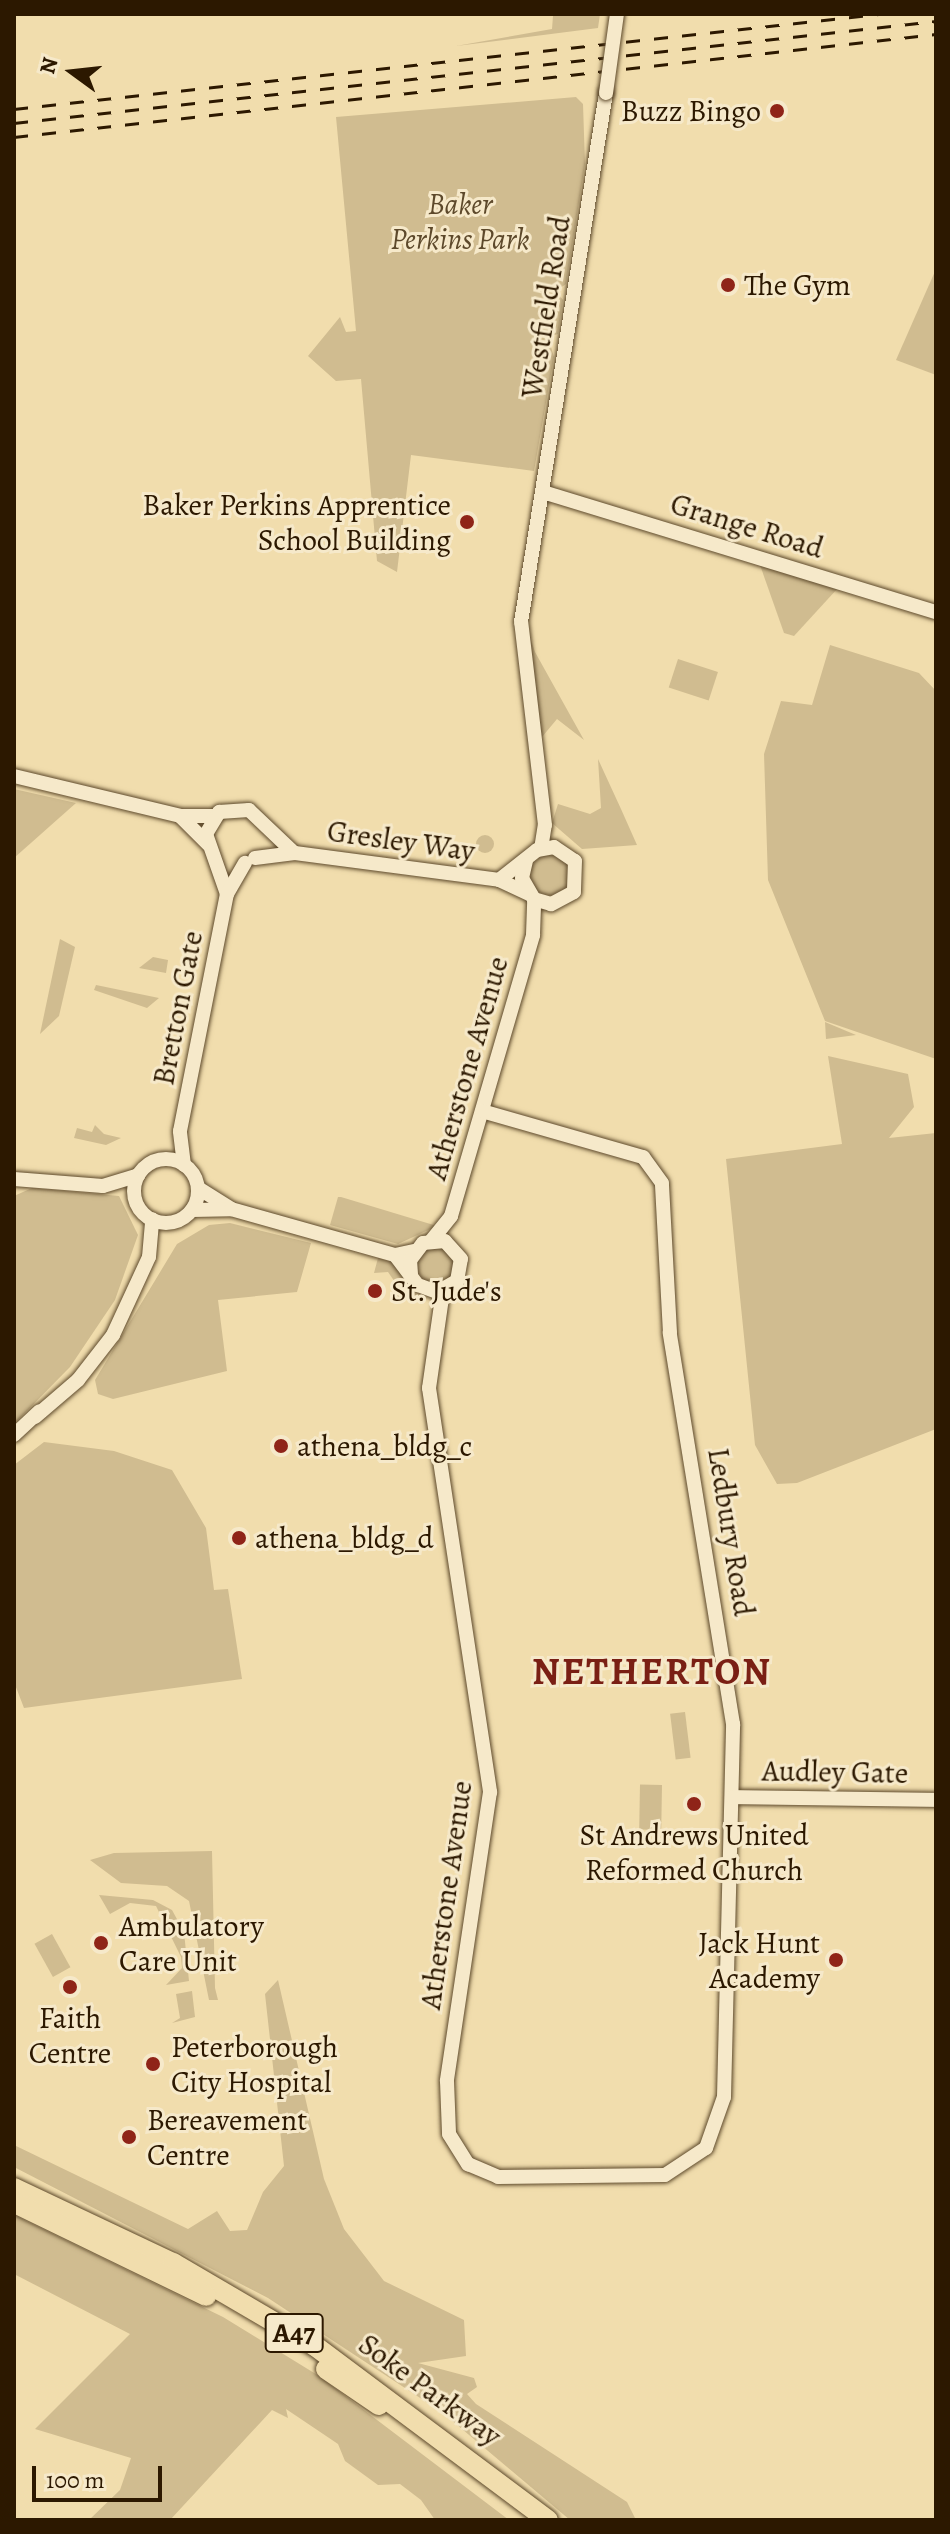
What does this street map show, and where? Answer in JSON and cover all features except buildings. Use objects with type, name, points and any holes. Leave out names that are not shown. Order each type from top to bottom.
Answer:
[{"type":"highway","name":"Soke Parkway","points":[[14,2188],[162,2257],[315,2346],[548,2520]]},
{"type":"highway","name":"Soke Parkway","points":[[14,2203],[157,2270],[308,2357],[527,2520]]},
{"type":"street","name":"Westfield Road","points":[[545,825],[523,608],[617,14]]},
{"type":"street","name":"Grange Road","points":[[543,492],[936,612]]},
{"type":"street","points":[[14,776],[180,816],[214,816],[211,850]]},
{"type":"street","name":"Gresley Way","points":[[214,816],[241,807],[295,853]]},
{"type":"street","points":[[180,816],[211,850]]},
{"type":"street","name":"Bretton Gate","points":[[184,1165],[180,1131],[227,894],[250,861],[263,825]]},
{"type":"street","points":[[541,849],[545,825]]},
{"type":"street","points":[[545,825],[563,850],[579,876],[560,903],[532,897],[522,878],[526,860],[541,849],[563,850]]},
{"type":"street","name":"Gresley Way","points":[[211,850],[250,861],[295,853],[499,880],[532,897]]},
{"type":"street","name":"Bretton Gate","points":[[211,850],[227,894]]},
{"type":"street","name":"Gresley Way","points":[[499,880],[526,860]]},
{"type":"street","name":"Atherstone Avenue","points":[[453,1246],[451,1216],[533,935],[532,897]]},
{"type":"street","name":"Atherstone Avenue","points":[[533,935],[560,903]]},
{"type":"street","name":"Ledbury Road","points":[[482,1111],[643,1157],[658,1171],[668,1229],[670,1333],[731,1687],[733,1797],[725,2082],[710,2141]]},
{"type":"street","name":"Bretton Gate","points":[[160,1159],[180,1131]]},
{"type":"street","points":[[14,1179],[31,1185],[103,1186],[138,1175],[160,1159],[184,1165],[198,1188],[231,1209],[395,1255],[414,1251],[431,1241],[453,1246],[461,1274],[443,1291],[423,1289],[395,1255]]},
{"type":"street","points":[[136,1203],[138,1175]]},
{"type":"street","points":[[14,1194],[31,1185]]},
{"type":"street","points":[[103,1186],[136,1203],[152,1219],[174,1221]]},
{"type":"street","points":[[192,1210],[198,1188]]},
{"type":"street","points":[[14,1435],[91,1366],[149,1257],[174,1221],[192,1210],[231,1209]]},
{"type":"street","name":"Atherstone Avenue","points":[[431,1241],[451,1216]]},
{"type":"street","points":[[149,1257],[152,1219]]},
{"type":"street","points":[[411,1275],[414,1251]]},
{"type":"street","name":"Atherstone Avenue","points":[[423,1289],[433,1324]]},
{"type":"street","name":"Atherstone Avenue","points":[[443,1291],[433,1324],[431,1406],[490,1792],[447,2081],[449,2134],[475,2169],[526,2180],[665,2175],[692,2162],[710,2141]]},
{"type":"street","name":"Audley Gate","points":[[733,1797],[936,1800]]},
{"type":"green space","points":[[600,14],[598,28],[456,46],[552,29],[553,16]]},
{"type":"green space","name":"Baker Perkins Park","points":[[576,97],[583,104],[585,164],[566,284],[556,291],[563,300],[558,334],[548,337],[554,357],[534,471],[411,455],[397,572],[377,561],[361,379],[336,381],[308,356],[340,317],[346,332],[356,331],[336,117]]},
{"type":"green space","points":[[936,269],[936,375],[896,360]]},
{"type":"green space","points":[[760,565],[838,588],[794,636],[784,633]]},
{"type":"green space","points":[[526,625],[535,652],[584,740],[557,719],[542,737]]},
{"type":"green space","points":[[830,645],[919,673],[936,691],[936,1059],[825,1021],[768,880],[764,754],[781,701],[812,705]]},
{"type":"green space","points":[[678,659],[718,672],[709,701],[669,688]]},
{"type":"green space","points":[[598,759],[637,845],[582,849],[552,823],[558,804],[590,814],[601,808]]},
{"type":"green space","points":[[14,789],[76,803],[14,858]]},
{"type":"green space","points":[[485,835],[494,844],[485,853],[476,844]]},
{"type":"green space","points":[[550,855],[564,861],[570,875],[564,889],[550,895],[536,889],[530,875],[536,861]]},
{"type":"green space","points":[[60,939],[75,947],[59,1016],[40,1034]]},
{"type":"green space","points":[[153,957],[168,960],[166,973],[139,968]]},
{"type":"green space","points":[[96,985],[159,998],[147,1008],[94,990]]},
{"type":"green space","points":[[825,1022],[856,1035],[826,1039]]},
{"type":"green space","points":[[828,1056],[908,1074],[914,1107],[889,1138],[936,1133],[936,1429],[797,1483],[777,1484],[755,1445],[726,1159],[842,1144]]},
{"type":"green space","points":[[95,1125],[104,1134],[121,1138],[106,1145],[74,1138],[77,1128],[92,1132]]},
{"type":"green space","points":[[32,1188],[119,1196],[138,1235],[115,1300],[70,1367],[14,1424],[14,1196]]},
{"type":"green space","points":[[338,1197],[437,1226],[398,1244],[330,1225]]},
{"type":"green space","points":[[230,1223],[311,1243],[297,1292],[218,1300],[227,1371],[113,1399],[98,1394],[95,1380],[177,1244],[209,1225]]},
{"type":"green space","points":[[436,1246],[449,1252],[455,1265],[449,1278],[436,1284],[423,1278],[417,1265],[423,1252]]},
{"type":"green space","points":[[378,1258],[395,1263],[417,1296],[396,1300],[399,1288],[388,1272],[374,1273]]},
{"type":"green space","points":[[44,1442],[114,1451],[172,1470],[206,1528],[214,1590],[228,1589],[242,1679],[24,1708],[14,1682],[14,1465]]},
{"type":"green space","points":[[685,1712],[691,1758],[676,1759],[670,1714]]},
{"type":"green space","points":[[640,1785],[662,1785],[661,1830],[639,1830]]},
{"type":"green space","points":[[212,1851],[215,1988],[218,2000],[209,2000],[189,1901],[167,1886],[121,1883],[90,1860],[114,1853]]},
{"type":"green space","points":[[99,1895],[153,1900],[172,1910],[184,1932],[189,1981],[166,1985],[182,1968],[181,1957],[156,1906],[130,1903],[110,1914]]},
{"type":"green space","points":[[52,1934],[70,1967],[53,1977],[35,1944]]},
{"type":"green space","points":[[278,1980],[324,2179],[344,2229],[384,2281],[464,2320],[466,2356],[418,2363],[474,2378],[477,2387],[467,2394],[476,2404],[627,2502],[636,2520],[570,2520],[443,2413],[268,2298],[14,2167],[14,2145],[188,2229],[217,2211],[230,2231],[247,2230],[263,2192],[284,2166],[265,1994]]},
{"type":"green space","points":[[192,1991],[195,2017],[172,2023],[180,2018],[176,1994]]},
{"type":"green space","points":[[14,2215],[223,2317],[319,2376],[509,2520],[435,2520],[421,2500],[400,2484],[378,2485],[345,2461],[338,2444],[286,2409],[288,2418],[272,2410],[170,2520],[89,2520],[120,2490],[131,2458],[35,2429],[130,2334],[14,2274]]},
{"type":"railway","points":[[14,109],[879,14]]},
{"type":"railway","points":[[14,123],[936,21]]},
{"type":"railway","points":[[14,137],[936,34]]},
{"type":"place","name":"Buzz Bingo","points":[[777,111]]},
{"type":"place","name":"The Gym","points":[[728,285]]},
{"type":"place","name":"Baker Perkins Apprentice School Building","points":[[467,522]]},
{"type":"place","name":"St. Jude's","points":[[375,1291]]},
{"type":"place","name":"athena_bldg_c","points":[[281,1446]]},
{"type":"place","name":"athena_bldg_d","points":[[239,1538]]},
{"type":"place","name":"St Andrews United Reformed Church","points":[[694,1804]]},
{"type":"place","name":"Ambulatory Care Unit","points":[[101,1943]]},
{"type":"place","name":"Jack Hunt Academy","points":[[836,1960]]},
{"type":"place","name":"Faith Centre","points":[[70,1987]]},
{"type":"place","name":"Peterborough City Hospital","points":[[153,2064]]},
{"type":"place","name":"Bereavement Centre","points":[[129,2137]]},
{"type":"district","name":"NETHERTON","points":[[652,1672]]}]
